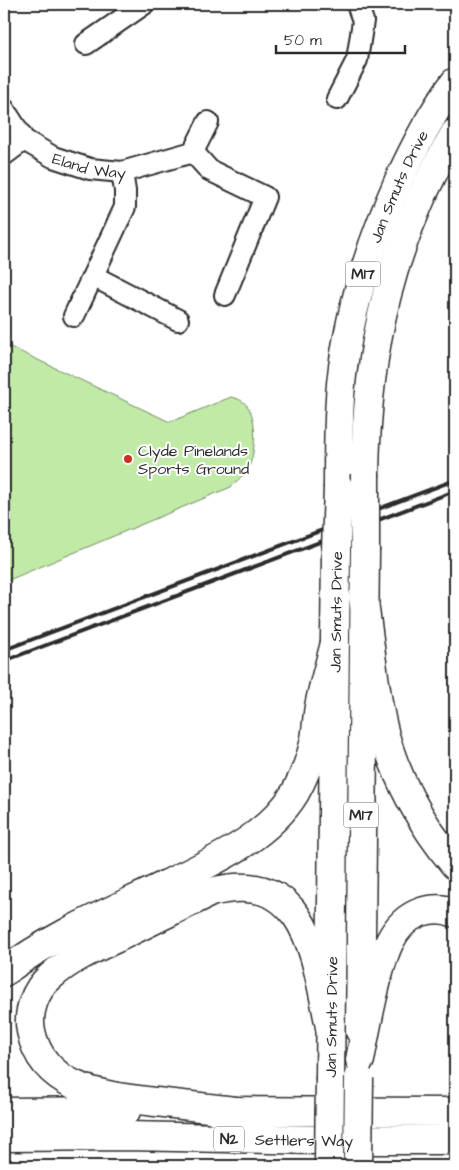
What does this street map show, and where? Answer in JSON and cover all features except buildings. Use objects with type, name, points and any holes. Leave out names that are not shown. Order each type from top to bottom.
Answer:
[{"type":"main road","name":"Jan Smuts Drive","points":[[330,1166],[336,551],[342,382],[354,307],[364,270],[387,206],[416,145],[444,96],[455,82]]},
{"type":"main road","name":"Jan Smuts Drive","points":[[358,1166],[363,597],[368,392],[382,310],[394,268],[416,206],[455,133]]},
{"type":"main road","points":[[363,597],[382,722],[391,753],[410,798],[437,842],[455,865]]},
{"type":"main road","points":[[4,972],[22,958],[51,941],[234,849],[252,838],[278,815],[295,792],[306,768],[314,740],[319,702],[335,643]]},
{"type":"main road","points":[[235,1111],[109,1096],[79,1087],[62,1078],[39,1055],[33,1042],[30,1025],[31,1010],[41,986],[76,958],[210,892],[226,888],[242,887],[257,889],[269,893],[280,900],[291,908],[299,918],[312,947],[330,1026]]},
{"type":"main road","points":[[359,1069],[380,968],[388,943],[404,921],[419,913],[438,909],[455,913]]},
{"type":"main road","points":[[4,1112],[455,1112]]},
{"type":"main road","name":"Settlers Way","points":[[4,1137],[127,1136],[316,1140],[455,1140]]},
{"type":"street","points":[[86,44],[144,4]]},
{"type":"street","points":[[337,100],[357,60],[363,21],[357,4]]},
{"type":"street","name":"Eland Way","points":[[4,109],[24,140],[52,157],[90,169],[122,172],[194,152]]},
{"type":"street","points":[[208,122],[194,152],[209,170],[265,197],[225,295]]},
{"type":"street","points":[[4,155],[24,140]]},
{"type":"street","points":[[74,316],[125,207],[122,172]]},
{"type":"street","points":[[93,276],[178,320]]},
{"type":"green space","name":"Clyde Pinelands Sports Ground","points":[[4,344],[170,422],[231,397],[241,400],[247,406],[254,422],[253,451],[248,470],[231,487],[4,582]]},
{"type":"railway","points":[[4,650],[455,480]]},
{"type":"railway","points":[[4,661],[455,491]]},
{"type":"place","name":"Clyde Pinelands Sports Ground","points":[[128,459]]}]
